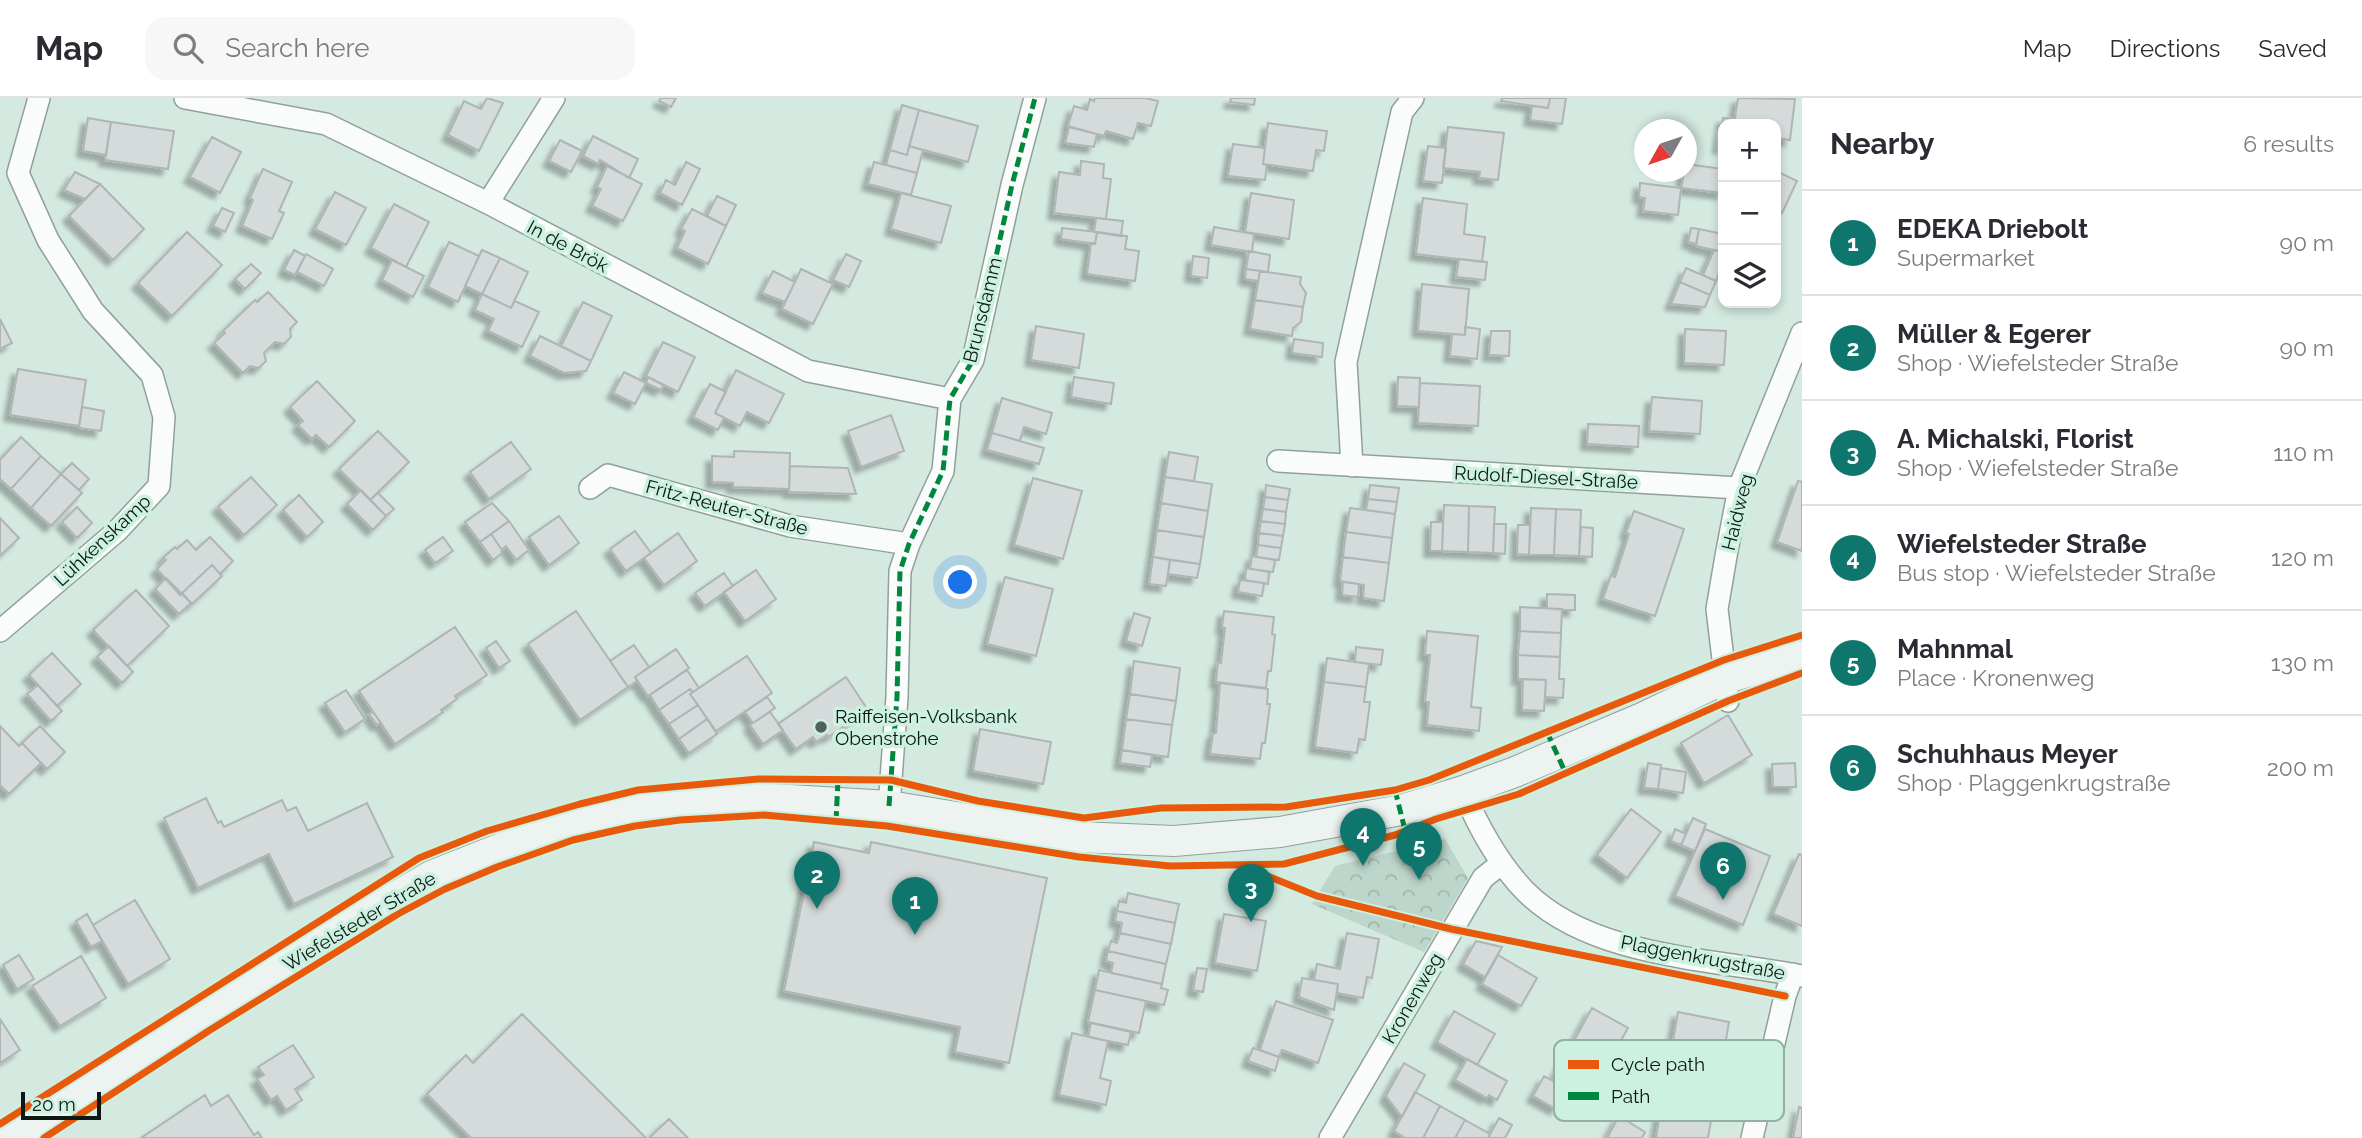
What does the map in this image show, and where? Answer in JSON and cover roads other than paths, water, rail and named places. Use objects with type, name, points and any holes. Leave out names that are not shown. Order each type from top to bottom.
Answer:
[{"type":"main road","name":"Wiefelsteder Straße","points":[[11,1138],[430,876],[499,848],[592,816],[676,804],[759,798],[889,806],[1078,837],[1174,841],[1280,832],[1401,810],[1463,791],[1618,728],[1727,689],[1802,656]]},
{"type":"street","name":"Lühkenskamp","points":[[0,631],[117,531],[159,486],[164,417],[152,375],[93,311],[48,240],[18,173],[39,98]]},
{"type":"street","name":"In de Brök","points":[[184,98],[326,124],[488,203],[808,371],[950,399]]},
{"type":"street","points":[[488,203],[554,98]]},
{"type":"street","name":"Brunsdamm","points":[[889,806],[897,697],[900,571],[909,544],[943,471],[950,399],[973,360],[1012,185],[1035,98]]},
{"type":"street","points":[[1352,466],[1346,362],[1402,112],[1413,98]]},
{"type":"street","name":"Haidweg","points":[[1727,689],[1717,609],[1740,488],[1802,333]]},
{"type":"street","name":"Rudolf-Diesel-Straße","points":[[1278,461],[1740,488]]},
{"type":"street","name":"Fritz-Reuter-Straße","points":[[590,488],[608,475],[790,526],[909,544]]},
{"type":"street","name":"Plaggenkrugstraße","points":[[1463,791],[1502,863],[1526,892],[1564,920],[1608,939],[1670,955],[1797,975]]},
{"type":"street","name":"Kronenweg","points":[[1330,1138],[1483,878],[1502,863]]},
{"type":"street","points":[[1775,1040],[1785,996],[1797,975]]},
{"type":"place","name":"Raiffeisen-Volksbank Obenstrohe","points":[[821,727]]},
{"type":"place","name":"Wiefelsteder Straße","points":[[1363,866]]},
{"type":"place","name":"Mahnmal","points":[[1419,880]]},
{"type":"place","name":"Schuhhaus Meyer","points":[[1723,900]]},
{"type":"place","name":"Müller & Egerer","points":[[817,909]]},
{"type":"place","name":"A. Michalski, Florist","points":[[1251,922]]},
{"type":"place","name":"EDEKA Driebolt","points":[[915,935]]}]
